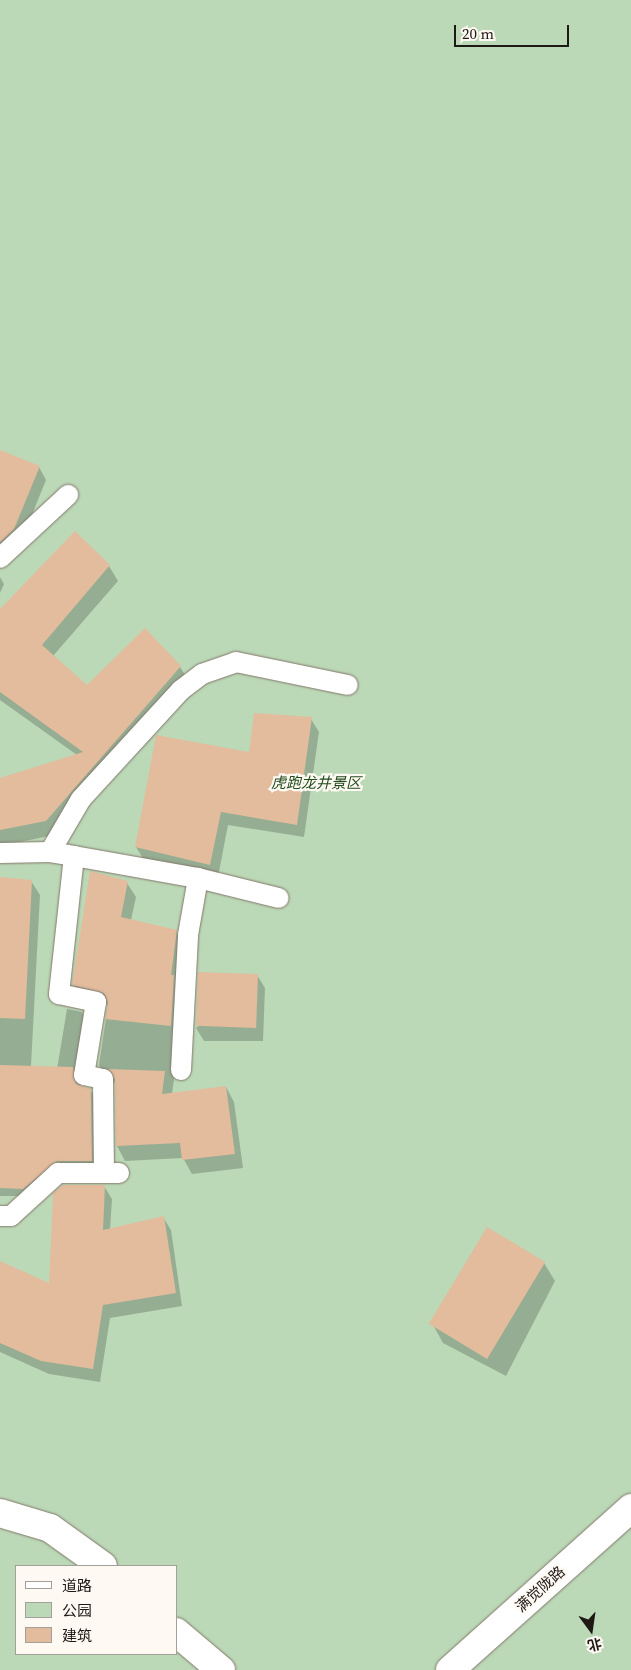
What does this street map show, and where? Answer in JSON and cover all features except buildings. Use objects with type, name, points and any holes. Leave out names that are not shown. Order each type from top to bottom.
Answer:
[{"type":"street","name":"满觉陇路","points":[[450,1670],[631,1508]]},
{"type":"street","points":[[0,1513],[50,1528],[101,1565]]},
{"type":"street","points":[[178,1634],[220,1670]]},
{"type":"lane","points":[[0,558],[68,495]]},
{"type":"lane","points":[[50,852],[81,799],[181,690],[202,674],[236,662],[348,685]]},
{"type":"lane","points":[[0,853],[50,852],[198,878],[279,898]]},
{"type":"lane","points":[[0,1216],[11,1216],[58,1173],[111,1172],[103,1079],[84,1075],[96,1002],[59,994],[74,856]]},
{"type":"lane","points":[[181,1070],[188,935],[198,878]]},
{"type":"green space","name":"虎跑龙井景区","points":[[0,0],[631,0],[631,1670],[0,1670]]}]
